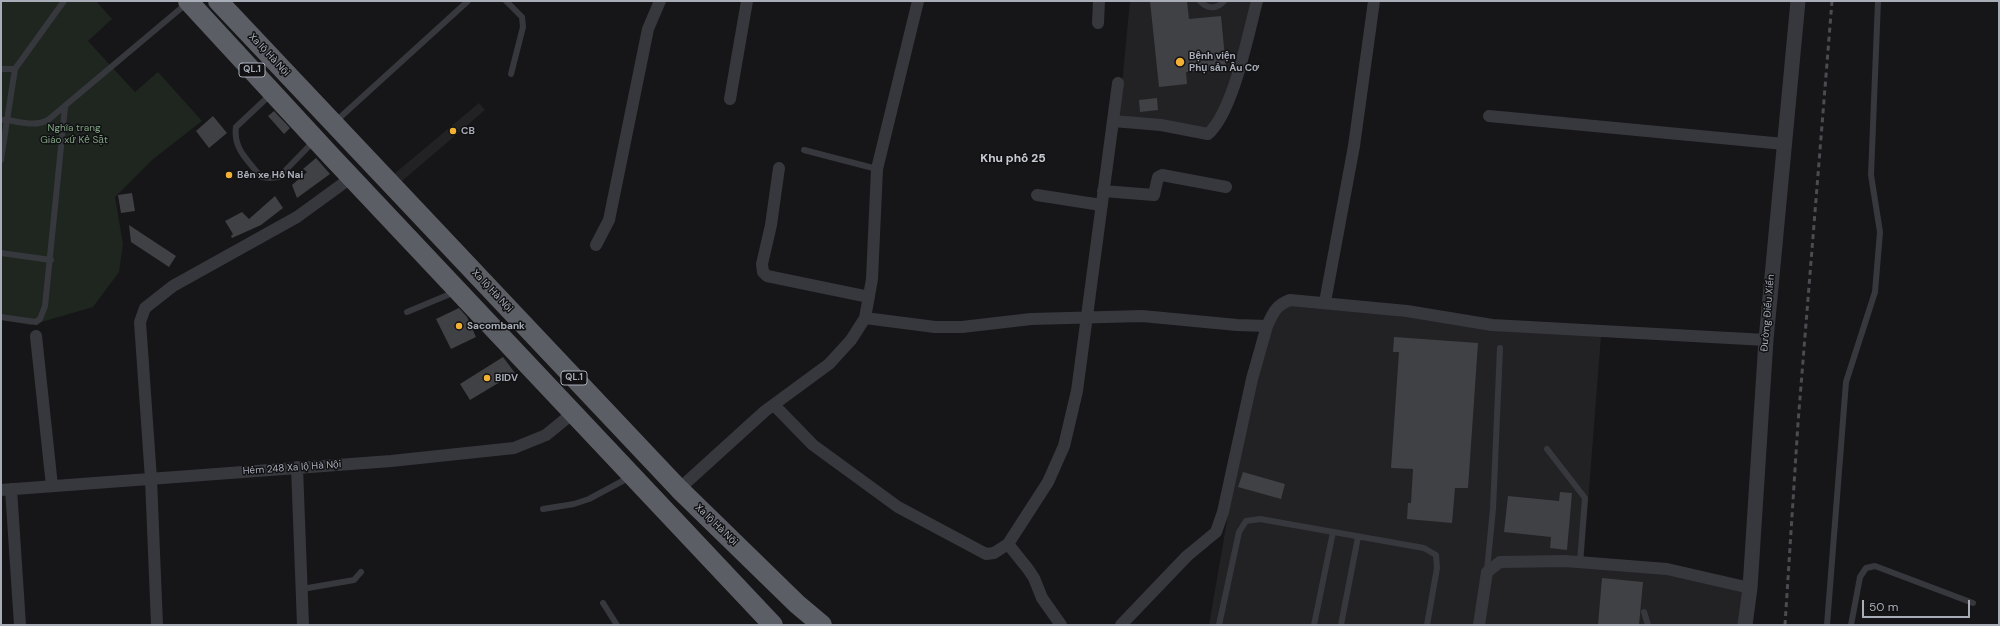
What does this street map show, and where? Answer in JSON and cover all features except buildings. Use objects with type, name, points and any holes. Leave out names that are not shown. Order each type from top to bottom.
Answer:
[{"type":"highway","name":"QL.1","points":[[188,1],[573,414],[773,625]]},
{"type":"highway","name":"Xa lộ Hà Nội","points":[[218,1],[679,489],[797,604],[822,625]]},
{"type":"highway","points":[[316,139],[334,124]]},
{"type":"highway","points":[[352,178],[370,162]]},
{"type":"street","points":[[596,245],[609,220],[648,29],[660,1]]},
{"type":"street","points":[[730,100],[747,1]]},
{"type":"street","points":[[679,489],[765,411],[829,364],[850,340],[865,318],[869,297],[874,241],[874,194],[877,169],[918,1]]},
{"type":"street","points":[[1098,23],[1099,1]]},
{"type":"street","points":[[1113,121],[1161,125],[1208,134],[1222,117],[1232,92],[1257,1]]},
{"type":"street","points":[[1325,302],[1354,146],[1374,1]]},
{"type":"street","name":"Đường Điểu Xiển","points":[[1745,625],[1750,588],[1766,340],[1798,1]]},
{"type":"street","points":[[774,405],[812,445],[898,507],[986,554],[994,553],[1008,544],[1048,482],[1064,446],[1077,391],[1118,83]]},
{"type":"street","points":[[1489,116],[1784,144]]},
{"type":"street","points":[[779,168],[771,225],[762,264],[763,272],[767,276],[869,297]]},
{"type":"street","points":[[1103,191],[1154,195],[1158,177],[1162,174],[1226,188]]},
{"type":"street","points":[[157,625],[151,479],[140,322],[143,312],[173,286],[297,217],[352,178]]},
{"type":"street","points":[[1038,196],[1101,205]]},
{"type":"street","points":[[1122,625],[1187,556],[1216,532],[1223,512],[1252,379],[1267,326],[1276,308],[1282,303],[1290,300],[1325,302],[1408,311],[1492,326],[1766,340]]},
{"type":"street","points":[[865,318],[935,327],[962,328],[1031,319],[1142,316],[1237,325],[1267,326]]},
{"type":"street","points":[[36,336],[52,486]]},
{"type":"street","name":"Hẻm 248 Xa lộ Hà Nội","points":[[6,490],[391,461],[514,448],[546,435],[573,414]]},
{"type":"street","points":[[297,467],[303,625]]},
{"type":"street","points":[[6,490],[20,625]]},
{"type":"street","points":[[1008,544],[1034,578],[1042,598],[1061,625]]},
{"type":"street","points":[[1479,625],[1487,572],[1500,562],[1580,562],[1667,568],[1750,588]]},
{"type":"lane","points":[[1,160],[4,120],[15,69],[64,1]]},
{"type":"lane","points":[[4,120],[41,124],[65,107],[188,1]]},
{"type":"lane","points":[[334,124],[468,1]]},
{"type":"lane","points":[[506,1],[522,17],[523,27],[511,74]]},
{"type":"lane","points":[[1200,1],[1209,7],[1216,7],[1224,1]]},
{"type":"lane","points":[[1827,625],[1846,382],[1875,292],[1880,232],[1871,175],[1878,1]]},
{"type":"lane","points":[[1,69],[15,69]]},
{"type":"lane","points":[[273,93],[236,127],[234,138],[236,145],[261,177],[279,177],[316,139]]},
{"type":"lane","points":[[1,317],[36,322],[40,318],[45,306],[51,260],[65,107]]},
{"type":"lane","points":[[804,150],[877,169]]},
{"type":"lane","points":[[1,253],[51,260]]},
{"type":"lane","points":[[407,312],[458,291]]},
{"type":"lane","points":[[1487,572],[1493,509],[1500,348]]},
{"type":"lane","points":[[1547,449],[1585,498],[1580,562]]},
{"type":"lane","points":[[543,509],[574,504],[589,499],[633,476]]},
{"type":"lane","points":[[1219,625],[1239,532],[1246,521],[1260,519],[1424,548],[1436,555],[1437,568],[1427,625]]},
{"type":"lane","points":[[1314,625],[1333,532]]},
{"type":"lane","points":[[1341,625],[1358,537]]},
{"type":"lane","points":[[1851,625],[1860,577],[1866,568],[1875,566],[1973,603]]},
{"type":"lane","points":[[302,589],[354,580],[361,572]]},
{"type":"lane","points":[[604,603],[617,625]]},
{"type":"lane","points":[[1644,612],[1648,625]]},
{"type":"shaded area","name":"Bệnh viện Phụ sản Âu Cơ","points":[[1130,1],[1252,1],[1228,88],[1217,115],[1206,130],[1119,116]]},
{"type":"shaded area","name":"CB","points":[[479,103],[485,110],[401,182],[394,174]]},
{"type":"shaded area","points":[[1291,304],[1601,336],[1583,567],[1665,574],[1745,591],[1740,625],[1209,625],[1228,515],[1256,383],[1272,328],[1280,311]]},
{"type":"green space","name":"Nghĩa trang Giáo xứ Kẻ Sặt","points":[[1,1],[96,1],[112,19],[88,41],[135,92],[158,72],[202,121],[152,160],[115,197],[123,244],[119,272],[93,307],[31,325],[1,320]]},
{"type":"railway","points":[[1785,625],[1798,423],[1832,1]]},
{"type":"place","name":"Bệnh viện Phụ sản Âu Cơ","points":[[1180,62]]},
{"type":"place","name":"CB","points":[[453,131]]},
{"type":"place","name":"Bến xe Hố Nai","points":[[229,175]]},
{"type":"place","name":"Sacombank","points":[[459,326]]},
{"type":"place","name":"BIDV","points":[[487,378]]},
{"type":"district","name":"Khu phố 25","points":[[1013,159]]}]
